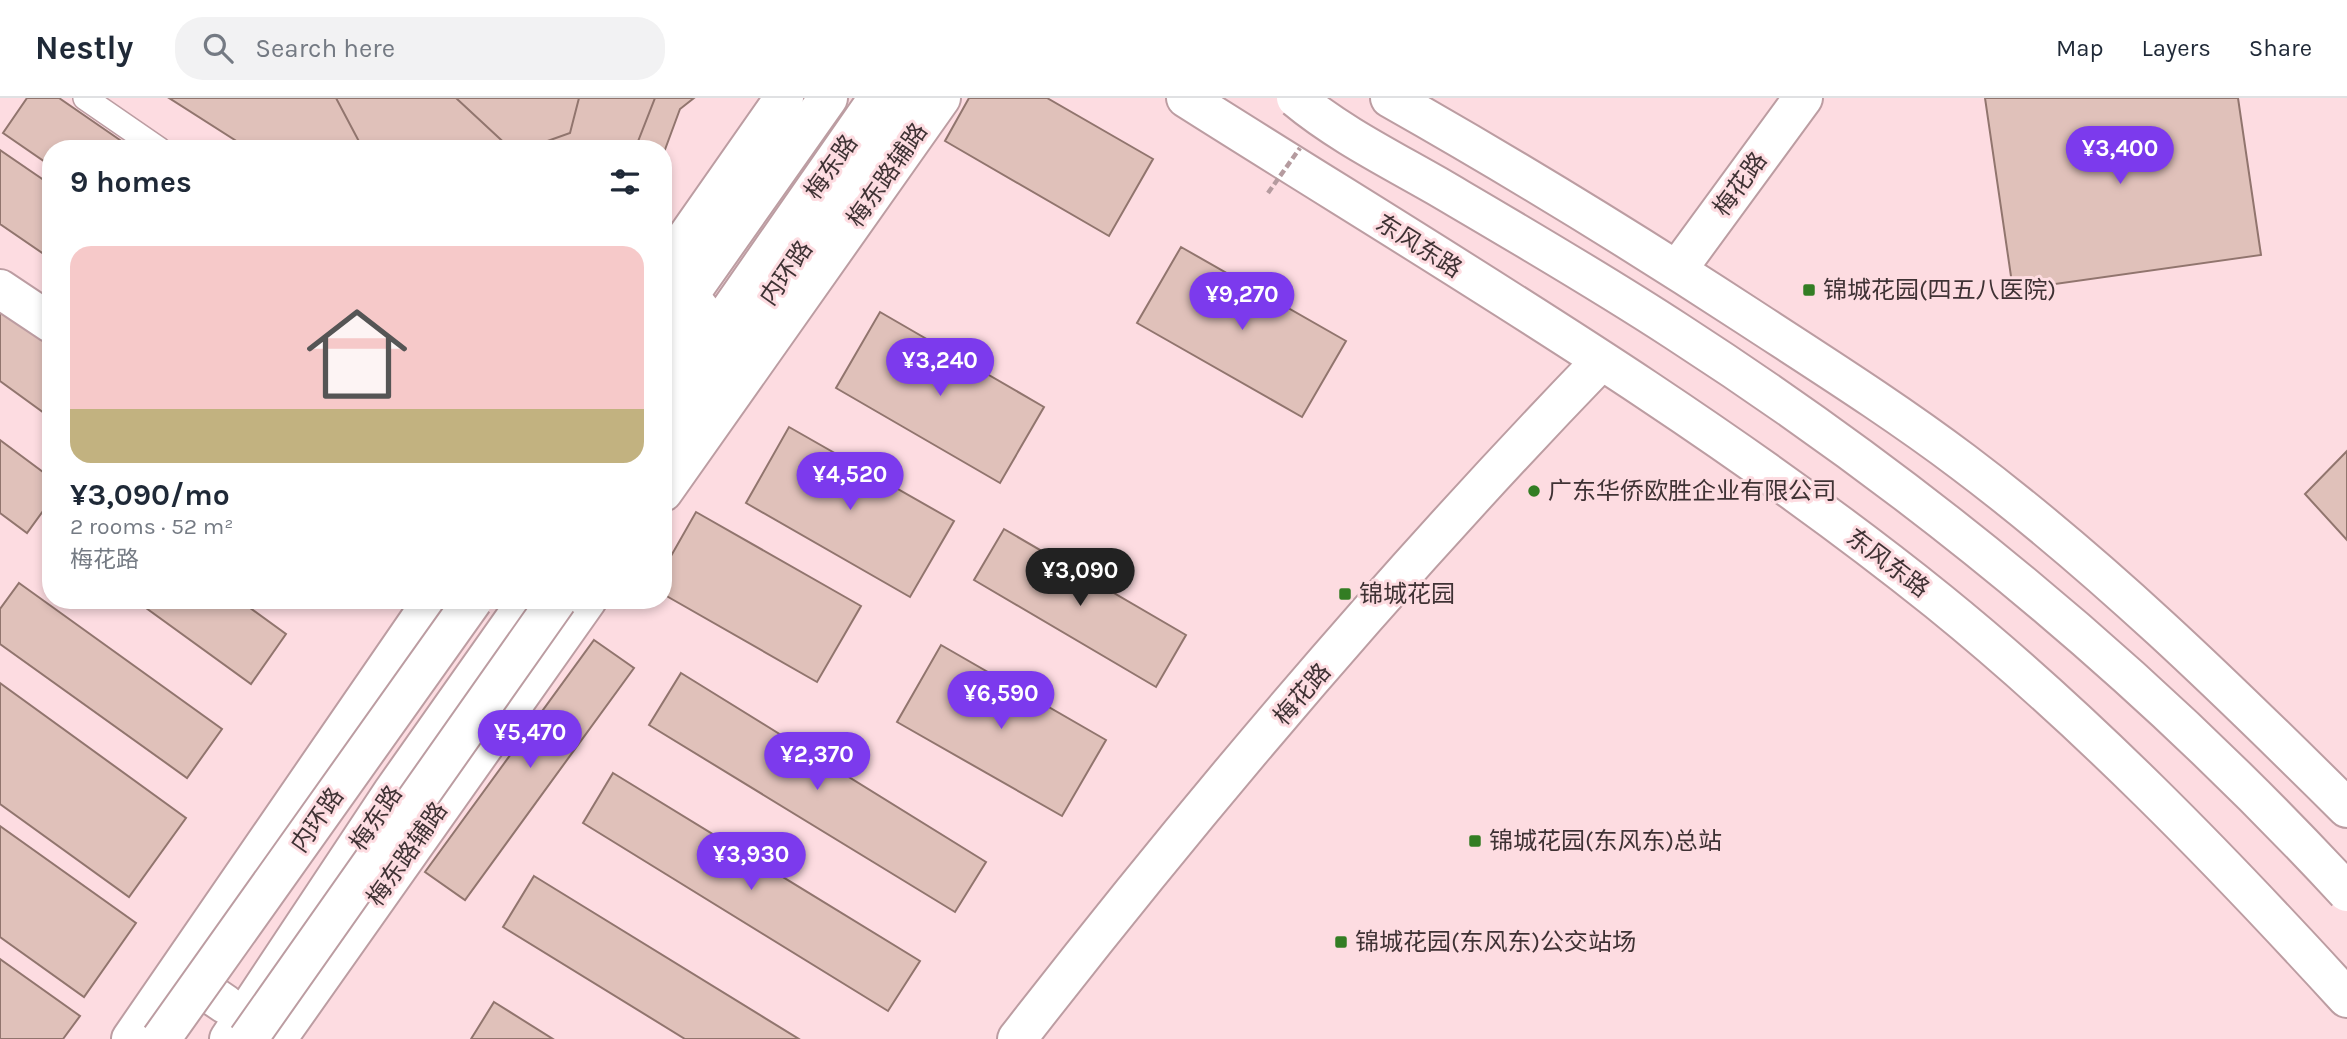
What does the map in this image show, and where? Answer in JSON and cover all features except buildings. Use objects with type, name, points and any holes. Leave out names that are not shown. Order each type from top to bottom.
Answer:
[{"type":"main road","points":[[672,258],[784,98]]},
{"type":"main road","points":[[753,206],[816,98]]},
{"type":"main road","points":[[672,319],[828,98]]},
{"type":"main road","name":"梅东路","points":[[672,346],[842,98]]},
{"type":"main road","name":"梅东路","points":[[672,394],[878,98]]},
{"type":"main road","name":"内环路","points":[[672,436],[908,98]]},
{"type":"main road","name":"梅东路辅路","points":[[672,479],[941,98]]},
{"type":"main road","name":"东风东路","points":[[1186,98],[1601,361],[1792,490],[1938,601],[2001,655],[2145,789],[2347,998]]},
{"type":"main road","points":[[1296,98],[1311,111],[1401,166],[1622,296],[1810,419],[1897,484],[2000,564],[2107,656],[2199,741],[2347,892]]},
{"type":"main road","points":[[1390,98],[1476,147],[1677,270],[1904,419],[2007,497],[2209,672],[2347,808]]},
{"type":"main road","name":"梅花路","points":[[1677,270],[1803,98]]},
{"type":"main road","points":[[0,289],[42,317]]},
{"type":"main road","name":"梅花路","points":[[1017,1039],[1132,893],[1347,641],[1601,361]]},
{"type":"main road","points":[[131,1039],[427,609]]},
{"type":"main road","name":"内环路","points":[[161,1039],[467,609]]},
{"type":"main road","name":"梅东路","points":[[227,1021],[373,779],[491,609]]},
{"type":"main road","name":"梅东路","points":[[201,1039],[227,1021],[521,609]]},
{"type":"main road","points":[[247,1039],[551,609]]},
{"type":"main road","name":"梅东路辅路","points":[[277,1039],[581,609]]},
{"type":"main road","points":[[178,972],[227,1021]]},
{"type":"lane","points":[[85,98],[146,140]]},
{"type":"place","name":"锦城花园(四五八医院)","points":[[1809,290]]},
{"type":"place","name":"广东华侨欧胜企业有限公司","points":[[1534,491]]},
{"type":"place","name":"锦城花园","points":[[1345,594]]},
{"type":"place","name":"锦城花园(东风东)总站","points":[[1475,841]]},
{"type":"place","name":"锦城花园(东风东)公交站场","points":[[1341,942]]}]
